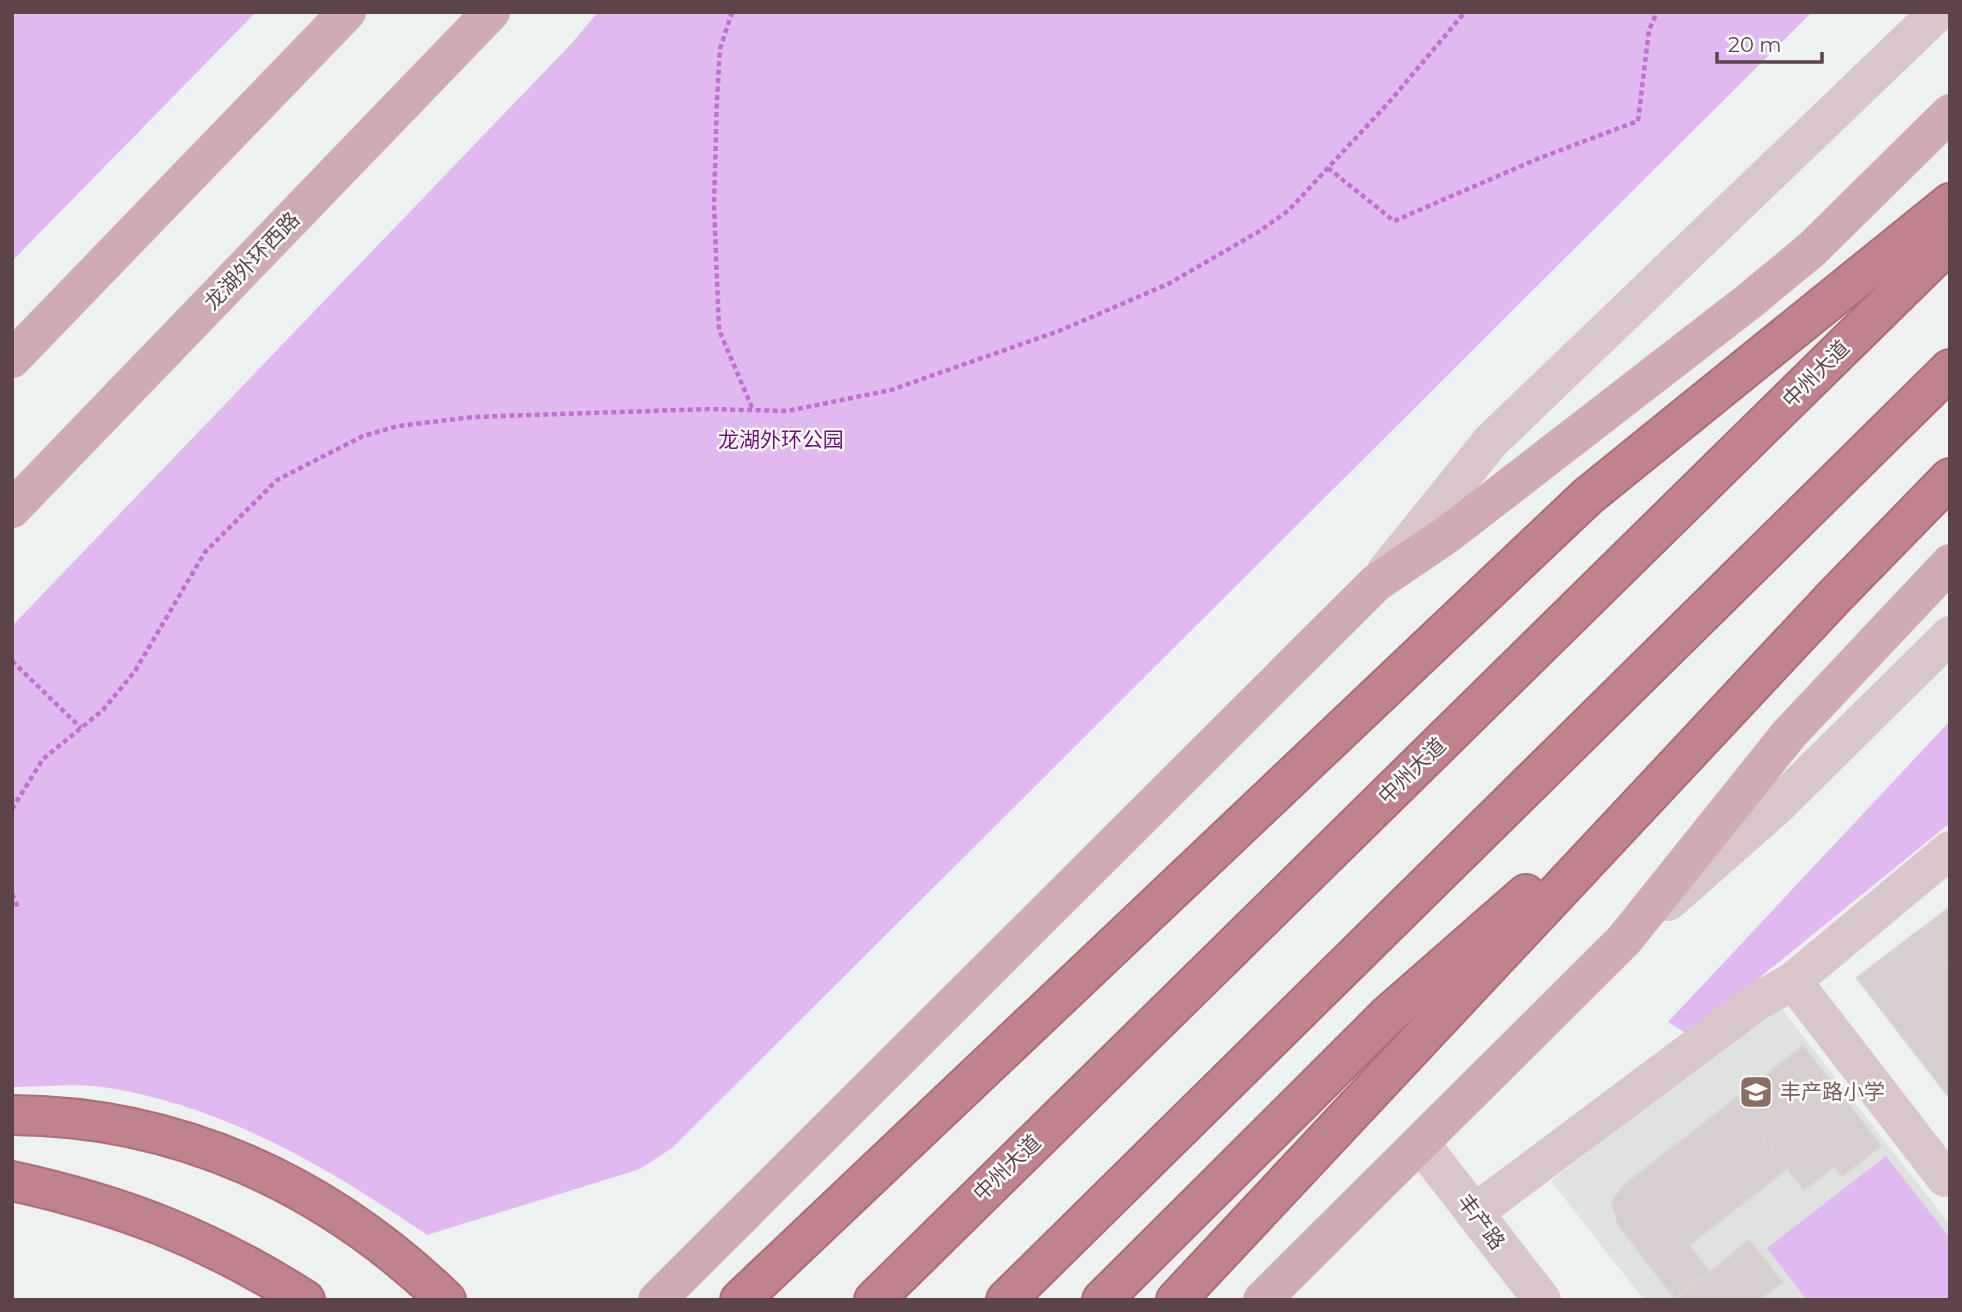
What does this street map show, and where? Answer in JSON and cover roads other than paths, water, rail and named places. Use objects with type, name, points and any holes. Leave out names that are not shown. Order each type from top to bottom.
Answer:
[{"type":"highway","points":[[740,1300],[1588,496],[1950,203]]},
{"type":"highway","name":"中州大道","points":[[874,1300],[1950,242]]},
{"type":"highway","points":[[1006,1300],[1950,369]]},
{"type":"highway","points":[[1176,1300],[1950,478]]},
{"type":"highway","points":[[1102,1300],[1389,1014],[1691,750]]},
{"type":"highway","points":[[12,1115],[64,1115],[143,1129],[209,1148],[273,1175],[343,1213],[406,1261],[446,1300]]},
{"type":"highway","points":[[12,1181],[69,1194],[189,1234],[255,1268],[305,1300]]},
{"type":"highway","points":[[720,1300],[809,1234]]},
{"type":"main road","points":[[12,359],[347,12]]},
{"type":"main road","name":"龙湖外环西路","points":[[12,509],[491,12]]},
{"type":"main road","points":[[657,1300],[1376,583],[1448,534],[1800,259],[1950,113]]},
{"type":"main road","points":[[1262,1300],[1624,940],[1789,734],[1950,563]]},
{"type":"street","points":[[1376,583],[1491,441],[1938,12]]},
{"type":"street","points":[[1624,940],[1777,806],[1950,635]]},
{"type":"street","points":[[1474,1213],[1755,1003],[1793,981],[1950,850]]},
{"type":"street","points":[[1793,981],[1945,1178],[1950,1175]]},
{"type":"street","name":"丰产路","points":[[1421,1144],[1542,1300]]},
{"type":"place","name":"丰产路小学","points":[[1756,1092]]},
{"type":"park label","name":"龙湖外环公园","points":[[781,440]]}]
